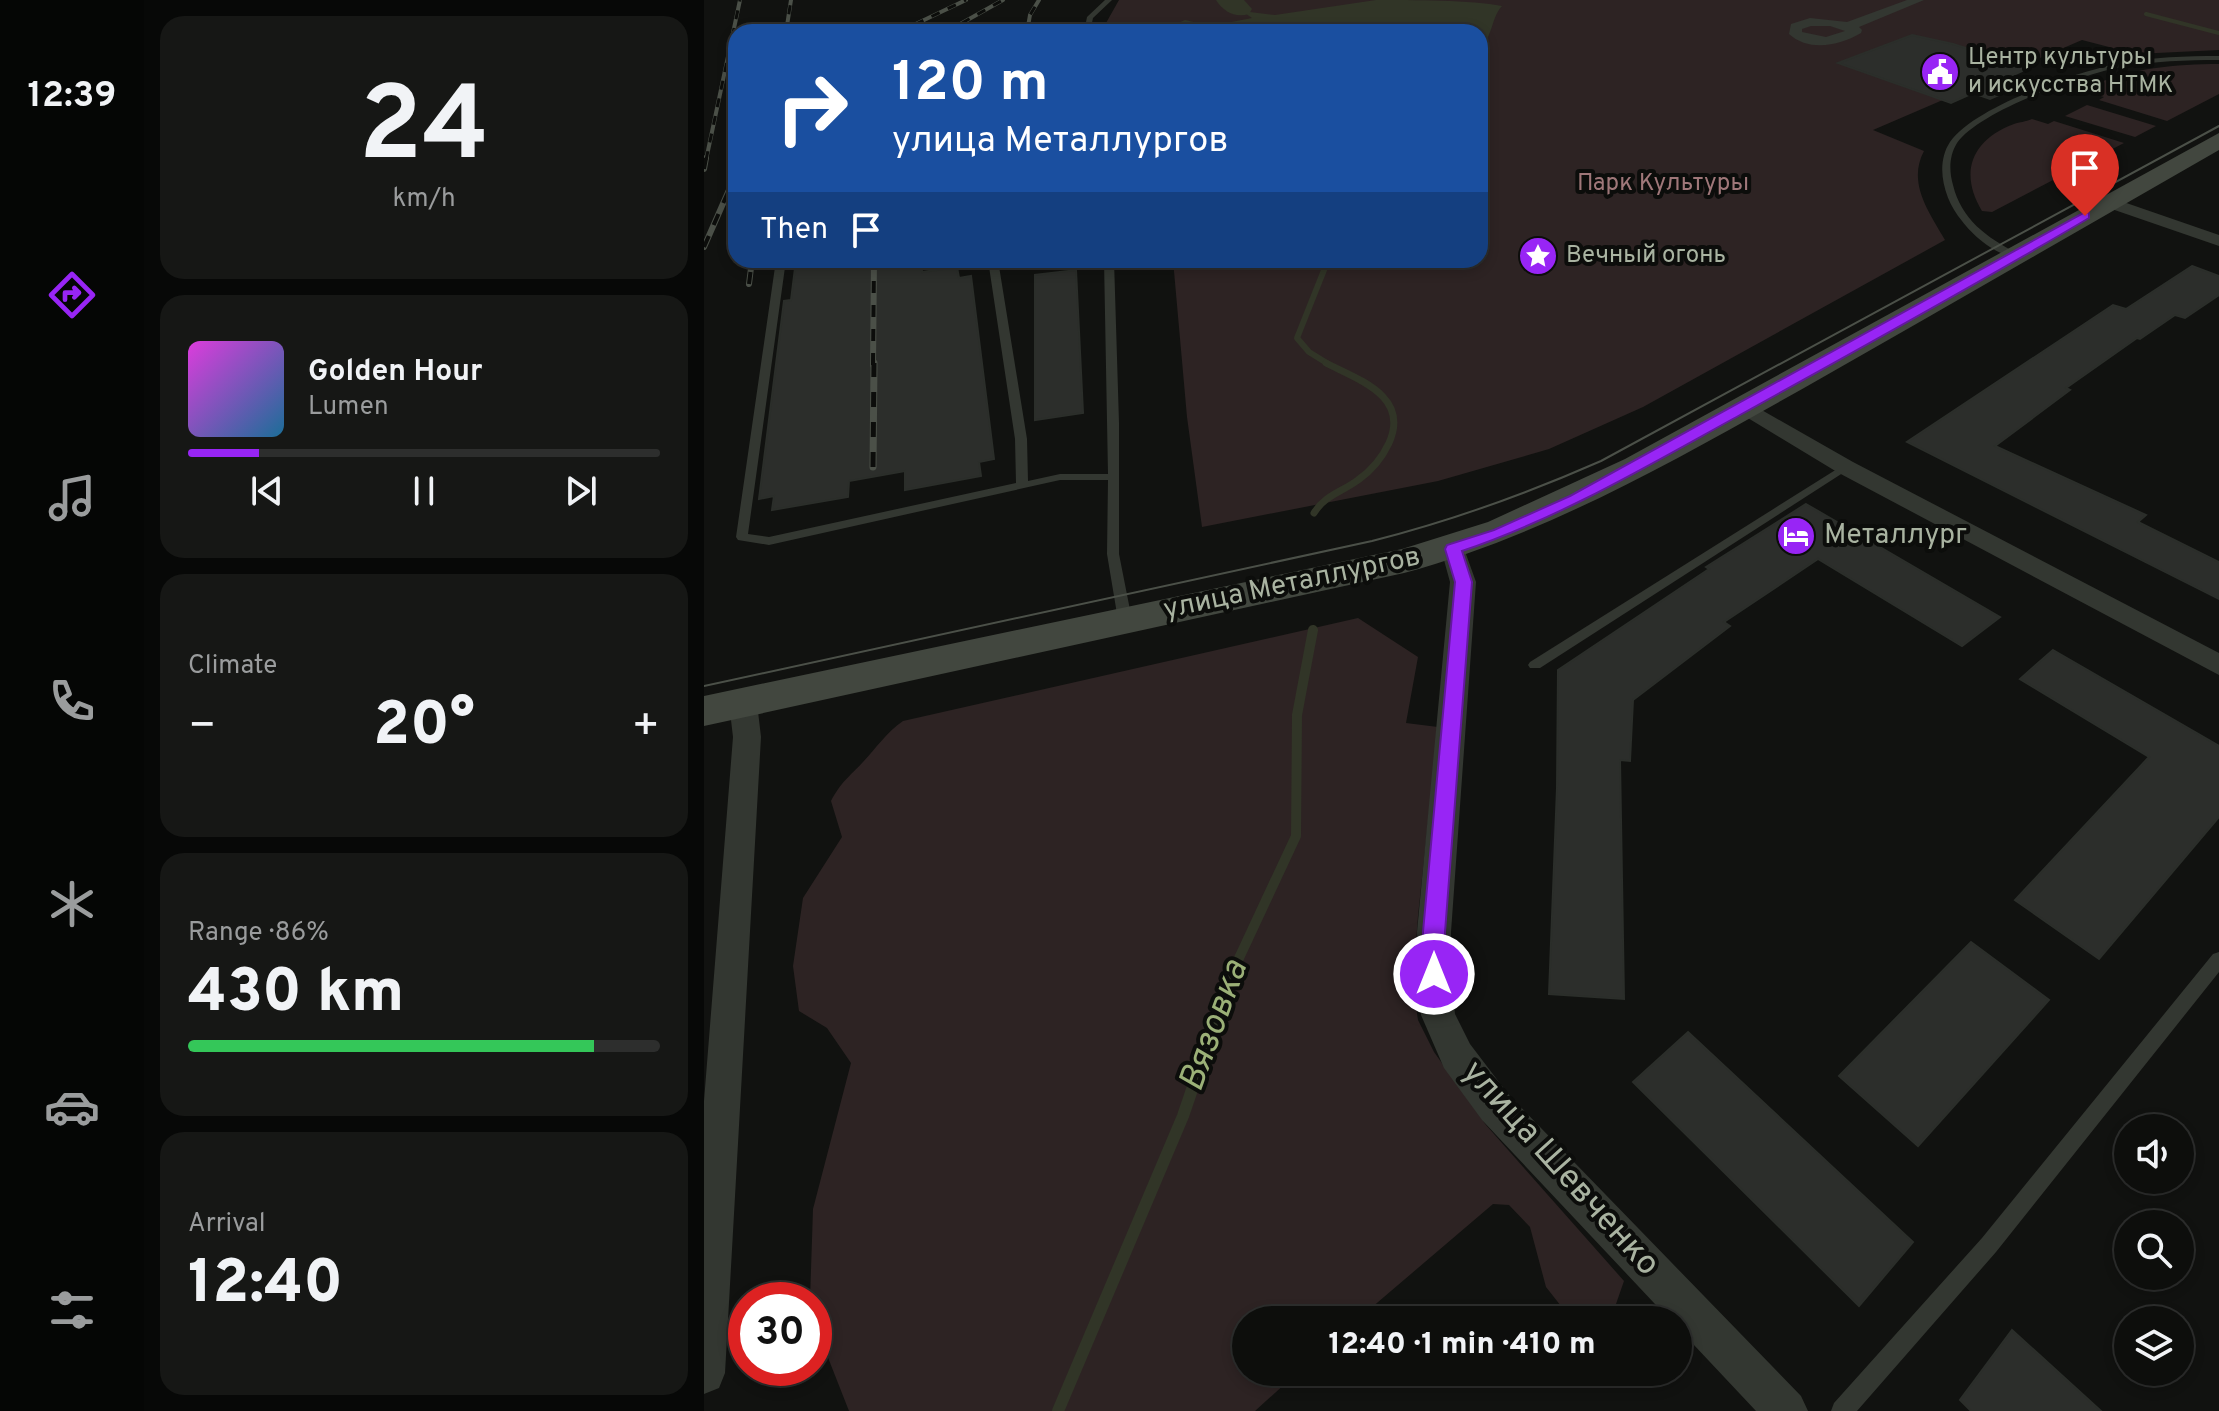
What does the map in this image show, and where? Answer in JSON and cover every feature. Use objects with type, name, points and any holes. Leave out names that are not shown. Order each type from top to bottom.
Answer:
[{"type":"main road","name":"улица Металлургов","points":[[723,707],[1453,549],[1499,533],[1575,500],[1746,407],[2219,140]]},
{"type":"street","points":[[1849,26],[1855,32],[1827,42],[1807,40],[1795,34],[1796,27],[1820,21],[1849,26],[1918,0]]},
{"type":"street","points":[[2109,202],[2219,241]]},
{"type":"street","points":[[1746,407],[1845,467],[2219,665]]},
{"type":"street","name":"улица Шевченко","points":[[1453,549],[1463,582],[1434,932],[1438,1015],[1457,1056],[1495,1107],[1786,1411]]},
{"type":"street","points":[[704,1373],[712,1158],[747,737],[723,707]]},
{"type":"lane","points":[[1089,24],[1090,17],[1109,0]]},
{"type":"lane","points":[[2014,255],[1978,235],[1955,205],[1945,168],[1949,151],[1959,136],[1996,113],[2095,71],[2136,63],[2219,58]]},
{"type":"lane","points":[[780,268],[742,537],[769,541],[1060,477],[1113,477]]},
{"type":"lane","points":[[994,268],[1021,439],[1022,486]]},
{"type":"lane","points":[[1109,268],[1113,554],[1125,620]]},
{"type":"lane","points":[[1535,665],[1845,467]]},
{"type":"lane","points":[[1842,1411],[1989,1245],[2219,959]]},
{"type":"green space","name":"Парк Культуры","points":[[1119,0],[2219,0],[2219,50],[2136,54],[2082,40],[1873,130],[1924,151],[1919,163],[1919,186],[1945,240],[1643,407],[1549,449],[1438,481],[1202,527],[1187,417],[1174,268],[1488,268],[1488,24],[1106,23]]},
{"type":"green space","points":[[2219,64],[2219,94],[2167,121],[2099,100],[2104,97],[2090,93],[2097,88],[2091,86],[2138,71]]},
{"type":"green space","points":[[2087,105],[2156,126],[2135,137],[2065,116]]},
{"type":"green space","points":[[2032,119],[2048,124],[2054,121],[2124,143],[1992,212],[1982,211],[1971,184],[1973,159],[1988,139],[1999,131]]},
{"type":"green space","points":[[1358,618],[1418,657],[1406,723],[1438,727],[1413,986],[1418,1020],[1434,1052],[1486,1125],[1624,1281],[1616,1304],[1561,1306],[1546,1287],[1530,1227],[1509,1205],[1493,1204],[1373,1306],[1232,1306],[1232,1386],[1283,1386],[1255,1411],[849,1411],[832,1368],[832,1282],[811,1282],[813,1209],[851,1063],[827,1028],[799,1011],[793,966],[803,898],[842,837],[831,801],[846,780],[903,721]]},
{"type":"shaded area","points":[[1376,0],[1458,1],[1502,6],[1488,36],[1488,24],[1221,24],[1252,18],[1242,11],[1275,15]]},
{"type":"shaded area","points":[[1185,20],[1202,24],[1176,24]]},
{"type":"building","name":"Центр культуры и искусства НТМК","points":[[1912,35],[1953,44],[2029,68],[2011,76],[2028,82],[1990,99],[1973,93],[1951,103],[1838,63]]},
{"type":"building","points":[[2192,266],[2219,276],[2219,295],[2185,318],[2175,315],[2140,339],[2137,338],[2066,388],[2070,390],[1995,446],[2146,515],[2138,522],[2219,562],[2219,599],[1907,442],[2113,305],[2126,309]]},
{"type":"building","points":[[795,268],[922,268],[922,272],[957,268],[959,278],[971,276],[994,459],[979,462],[981,476],[905,490],[905,471],[849,481],[848,497],[772,510],[774,496],[759,499],[784,301],[791,300]]},
{"type":"building","points":[[1076,270],[1083,413],[1035,420],[1035,275]]},
{"type":"building","points":[[1806,504],[2000,617],[1962,646],[1818,559],[1724,622],[1730,626],[1633,700],[1630,761],[1620,760],[1624,999],[1549,994],[1558,670],[1709,569],[1706,567]]},
{"type":"building","points":[[2053,650],[2219,746],[2219,817],[2099,959],[2015,900],[2149,757],[2020,679]]},
{"type":"building","points":[[1971,942],[2049,1000],[1918,1146],[1839,1076]]},
{"type":"building","points":[[1688,1032],[1913,1242],[1859,1306],[1633,1082]]},
{"type":"building","points":[[2012,1330],[2101,1411],[1971,1411],[1960,1400]]},
{"type":"waterway","name":"Вязовка","points":[[1228,0],[1240,9]]},
{"type":"waterway","points":[[2146,14],[2219,33]]},
{"type":"waterway","name":"Вязовка","points":[[1325,268],[1297,338],[1309,352],[1330,365]]},
{"type":"waterway","name":"Вязовка","points":[[1326,363],[1330,365]]},
{"type":"waterway","name":"Вязовка","points":[[1314,513],[1329,498],[1372,468],[1386,449],[1394,427],[1393,413],[1378,392],[1330,365]]},
{"type":"waterway","name":"Вязовка","points":[[1233,971],[1296,836],[1297,715],[1313,630]]},
{"type":"waterway","name":"Вязовка","points":[[1058,1411],[1183,1116],[1233,969]]},
{"type":"tram line","points":[[704,686],[1372,541],[1516,496],[1601,461],[2219,126]]},
{"type":"railway","points":[[735,24],[740,0]]},
{"type":"railway","points":[[787,24],[791,0]]},
{"type":"railway","points":[[916,24],[966,0]]},
{"type":"railway","points":[[960,24],[1003,0]]},
{"type":"railway","points":[[1028,24],[1039,0]]},
{"type":"railway","points":[[706,160],[728,56]]},
{"type":"railway","points":[[704,169],[706,158]]},
{"type":"railway","points":[[704,247],[728,192]]},
{"type":"railway","points":[[749,284],[751,268]]},
{"type":"railway","points":[[873,365],[874,268]]},
{"type":"railway","points":[[873,467],[874,363]]},
{"type":"place","name":"Центр культуры и искусства НТМК","points":[[1940,72]]},
{"type":"place","name":"Вечный огонь","points":[[1538,256]]},
{"type":"place","name":"Металлург","points":[[1796,536]]},
{"type":"route","points":[[1434,974],[1434,932],[1463,582],[1453,549],[1575,500],[1959,289],[2085,216]]}]
